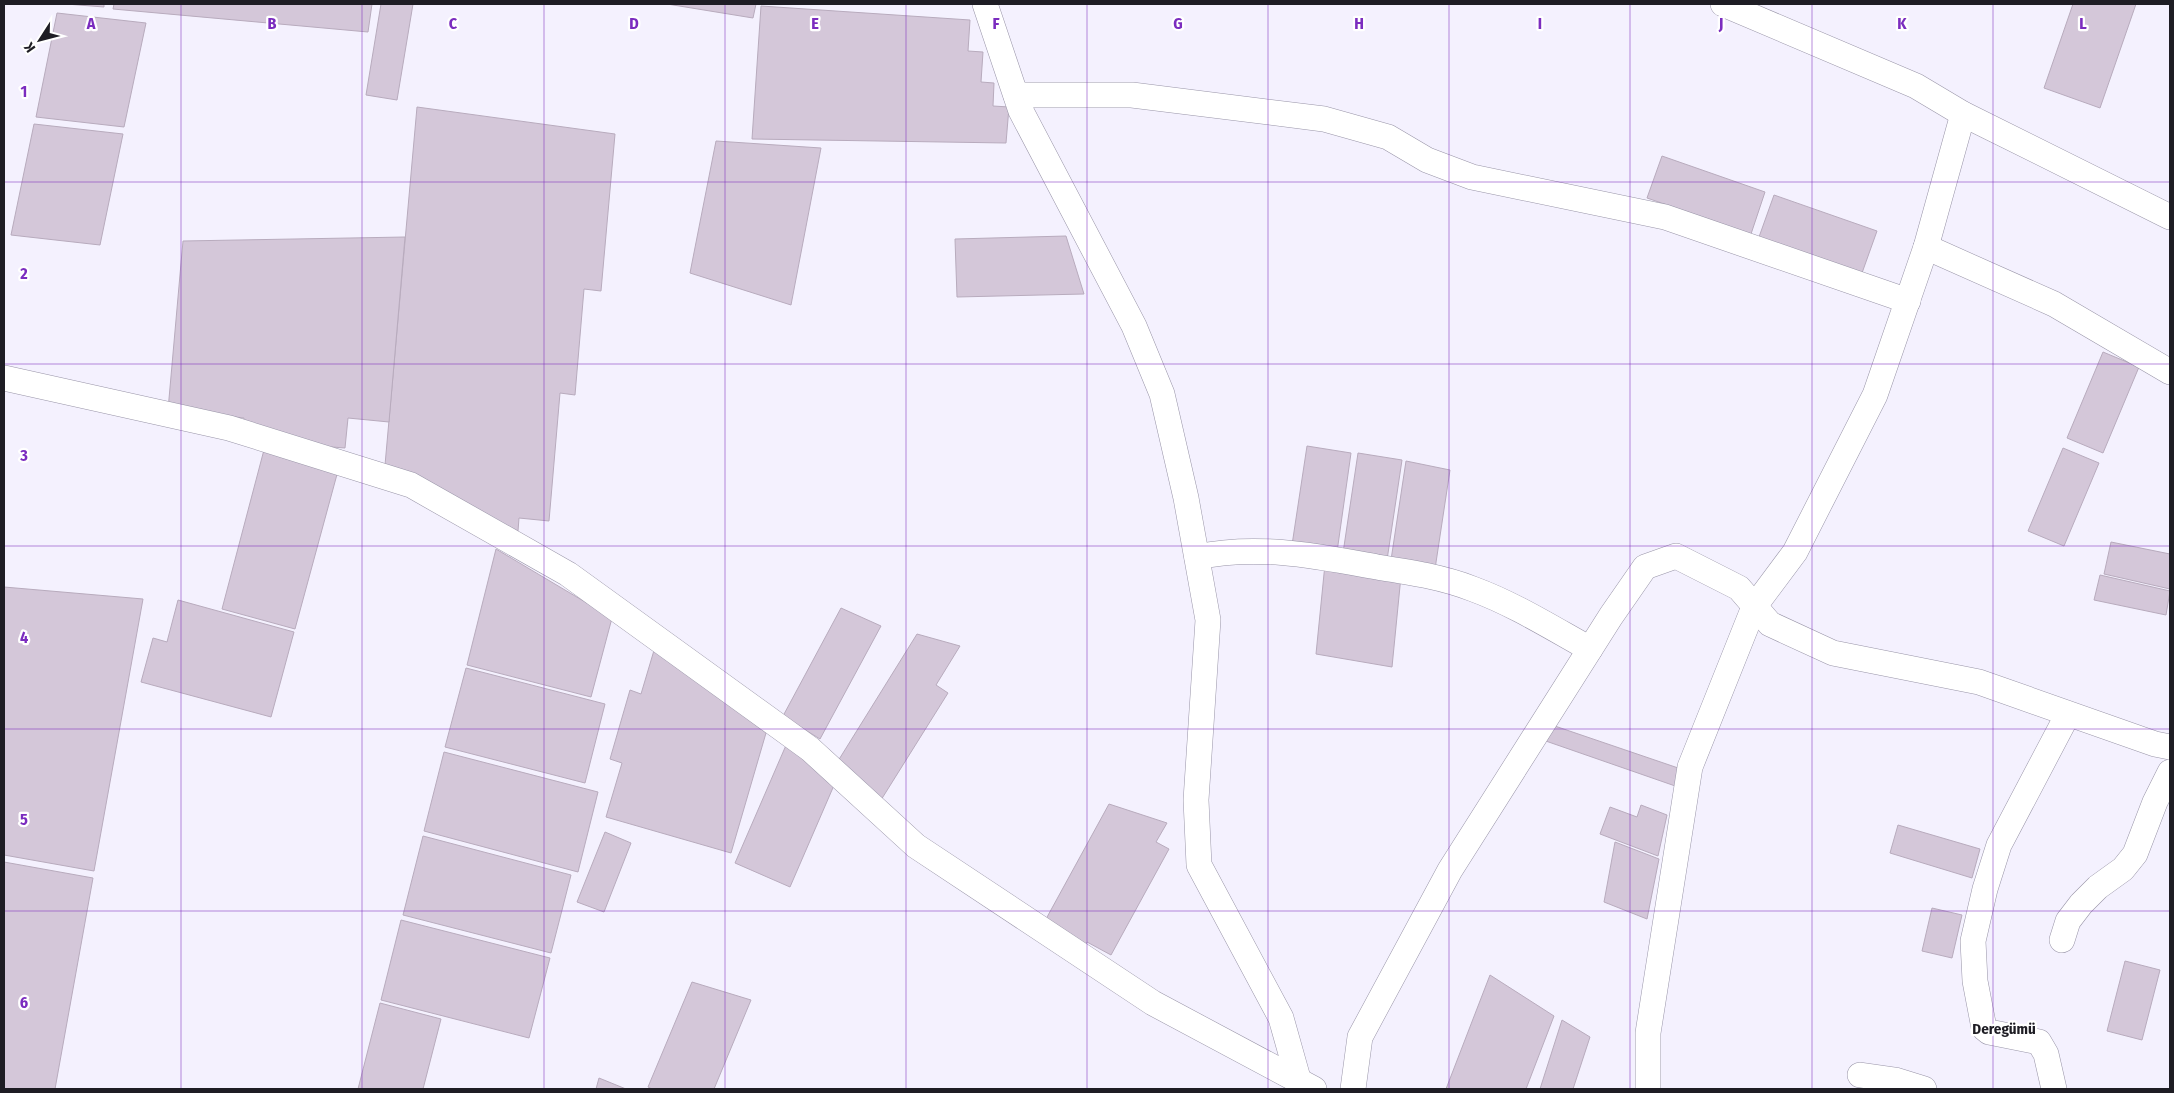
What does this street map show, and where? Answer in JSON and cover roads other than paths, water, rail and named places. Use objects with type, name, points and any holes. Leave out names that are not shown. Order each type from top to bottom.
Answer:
[{"type":"street","points":[[985,4],[1021,111],[1134,326],[1162,394],[1186,498],[1208,620],[1196,800],[1199,865],[1282,1018],[1307,1085]]},
{"type":"street","points":[[1723,4],[1916,86],[1963,114],[2170,217]]},
{"type":"street","points":[[1016,95],[1132,95],[1324,119],[1388,137],[1427,160],[1472,177],[1665,216],[1908,301]]},
{"type":"street","points":[[1648,1089],[1648,1033],[1690,767],[1754,607],[1795,552],[1875,396],[1926,247],[1963,114]]},
{"type":"street","points":[[1926,247],[2054,304],[2170,372]]},
{"type":"street","points":[[4,378],[229,428],[411,485],[568,574],[810,749],[924,851],[1153,1003],[1307,1085]]},
{"type":"street","points":[[1197,557],[1219,552],[1262,550],[1312,556],[1429,576],[1452,582],[1499,600],[1590,649]]},
{"type":"street","points":[[1354,1089],[1360,1038],[1450,870],[1590,649],[1645,567],[1676,556],[1739,588],[1770,624],[1833,653],[1979,682],[2068,714],[2170,747]]},
{"type":"street","points":[[2054,1089],[2046,1054],[2039,1042],[1989,1032],[1984,1028],[1975,981],[1973,941],[1985,889],[1999,845],[2068,714]]},
{"type":"street","points":[[2062,940],[2068,921],[2081,904],[2098,887],[2123,869],[2135,854],[2155,802],[2170,772]]},
{"type":"street","points":[[1860,1075],[1895,1080],[1924,1089]]},
{"type":"district","name":"Deregümü","points":[[2004,1029]]}]
